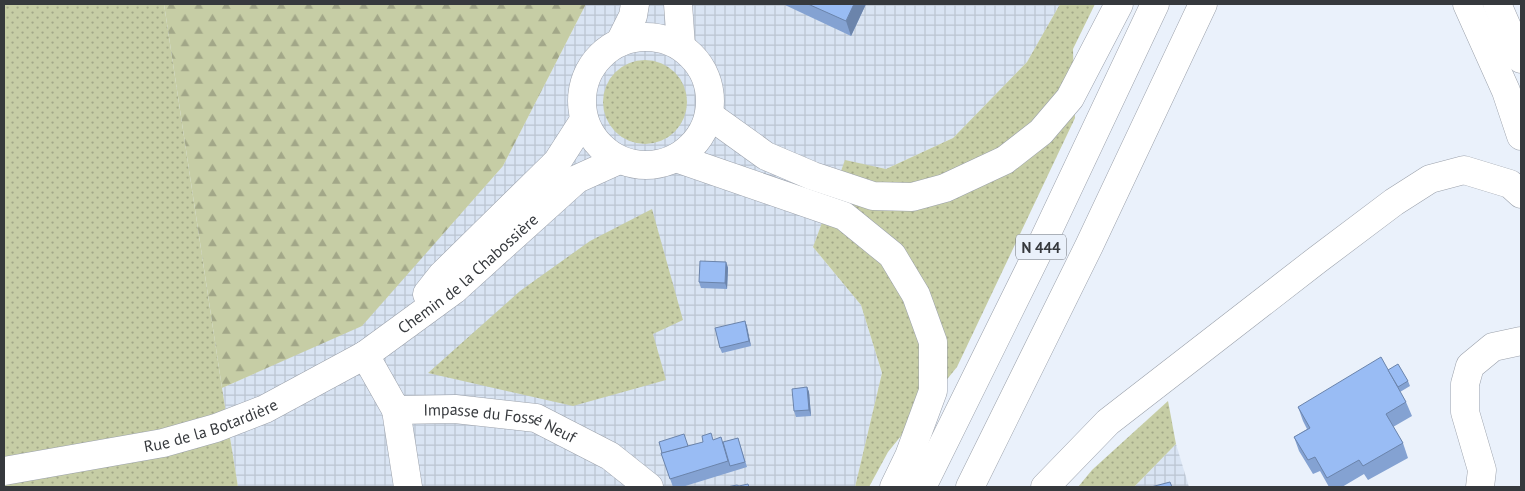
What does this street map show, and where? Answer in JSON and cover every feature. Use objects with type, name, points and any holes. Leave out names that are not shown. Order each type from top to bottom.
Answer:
[{"type":"main road","points":[[620,42],[633,16],[635,4]]},
{"type":"main road","points":[[678,4],[681,46]]},
{"type":"main road","points":[[709,115],[766,156],[813,176],[873,196],[912,197],[945,188],[1005,160],[1041,132],[1070,98],[1119,4]]},
{"type":"main road","name":"N 444","points":[[922,487],[1038,252],[1156,4]]},
{"type":"main road","name":"N 444","points":[[970,487],[1085,255],[1203,4]]},
{"type":"main road","points":[[1467,4],[1506,91],[1521,136]]},
{"type":"main road","points":[[1497,4],[1521,59]]},
{"type":"main road","points":[[640,37],[661,38],[681,46],[695,59],[706,76],[711,95],[709,115],[703,132],[692,147],[676,158],[658,165],[638,165],[619,160],[604,150],[592,136],[584,120],[582,101],[584,83],[592,66],[604,52],[620,42],[640,37]]},
{"type":"main road","name":"Chemin de la Chabossière","points":[[398,330],[442,275],[558,162],[584,120]]},
{"type":"main road","points":[[676,158],[844,216],[892,255],[916,295],[933,342],[932,391],[909,456],[894,487]]},
{"type":"main road","name":"Chemin de la Chabossière","points":[[398,330],[454,290],[577,179],[619,160]]},
{"type":"main road","points":[[1045,487],[1108,422],[1317,260],[1394,202],[1430,179],[1464,170],[1510,184],[1521,194]]},
{"type":"main road","name":"Rue de la Botardière","points":[[4,471],[163,443],[216,428],[265,409],[365,356],[398,330]]},
{"type":"main road","points":[[1480,487],[1482,470],[1465,412],[1465,384],[1470,366],[1493,348],[1521,341]]},
{"type":"main road","points":[[365,356],[396,410],[408,487]]},
{"type":"main road","name":"Impasse du Fossé Neuf","points":[[396,410],[455,409],[536,418],[610,456],[649,487]]},
{"type":"shaded area","points":[[586,4],[1060,4],[1027,62],[953,138],[886,169],[845,161],[813,247],[861,305],[882,373],[855,487],[238,487],[222,388],[362,325],[503,166]]},
{"type":"shaded area","points":[[1176,444],[1189,487],[1134,487]]},
{"type":"green space","points":[[4,4],[164,4],[238,487],[4,487]]},
{"type":"green space","points":[[164,4],[586,4],[503,166],[362,326],[222,388]]},
{"type":"green space","points":[[1060,4],[1095,4],[1073,49],[1075,118],[957,367],[888,452],[869,487],[855,487],[882,373],[861,305],[813,247],[845,160],[886,169],[953,138],[1027,62]]},
{"type":"green space","points":[[645,60],[668,67],[680,79],[687,102],[680,125],[668,137],[645,144],[622,137],[610,125],[603,102],[610,79],[622,67]]},
{"type":"green space","points":[[652,209],[683,320],[653,334],[666,380],[573,406],[428,373],[520,291],[590,241]]},
{"type":"green space","points":[[1168,401],[1176,444],[1134,487],[1078,487],[1092,470]]},
{"type":"building","points":[[808,4],[854,4],[846,21]]},
{"type":"building","points":[[700,261],[726,262],[725,283],[699,282]]},
{"type":"building","points":[[745,321],[749,341],[720,348],[715,328]]},
{"type":"building","points":[[1381,357],[1406,402],[1386,414],[1403,443],[1363,466],[1359,460],[1327,478],[1315,457],[1308,460],[1294,437],[1310,428],[1298,407]]},
{"type":"building","points":[[1398,364],[1408,381],[1398,387],[1388,370]]},
{"type":"building","points":[[807,387],[809,410],[794,411],[792,389]]},
{"type":"building","points":[[711,433],[713,440],[721,437],[728,461],[670,479],[661,453],[703,442],[702,436]]},
{"type":"building","points":[[684,434],[688,446],[662,453],[659,442]]},
{"type":"building","points":[[738,438],[745,462],[730,466],[723,442]]},
{"type":"building","points":[[1170,482],[1172,487],[1151,487]]},
{"type":"building","points":[[748,484],[749,487],[727,487],[739,486]]}]
